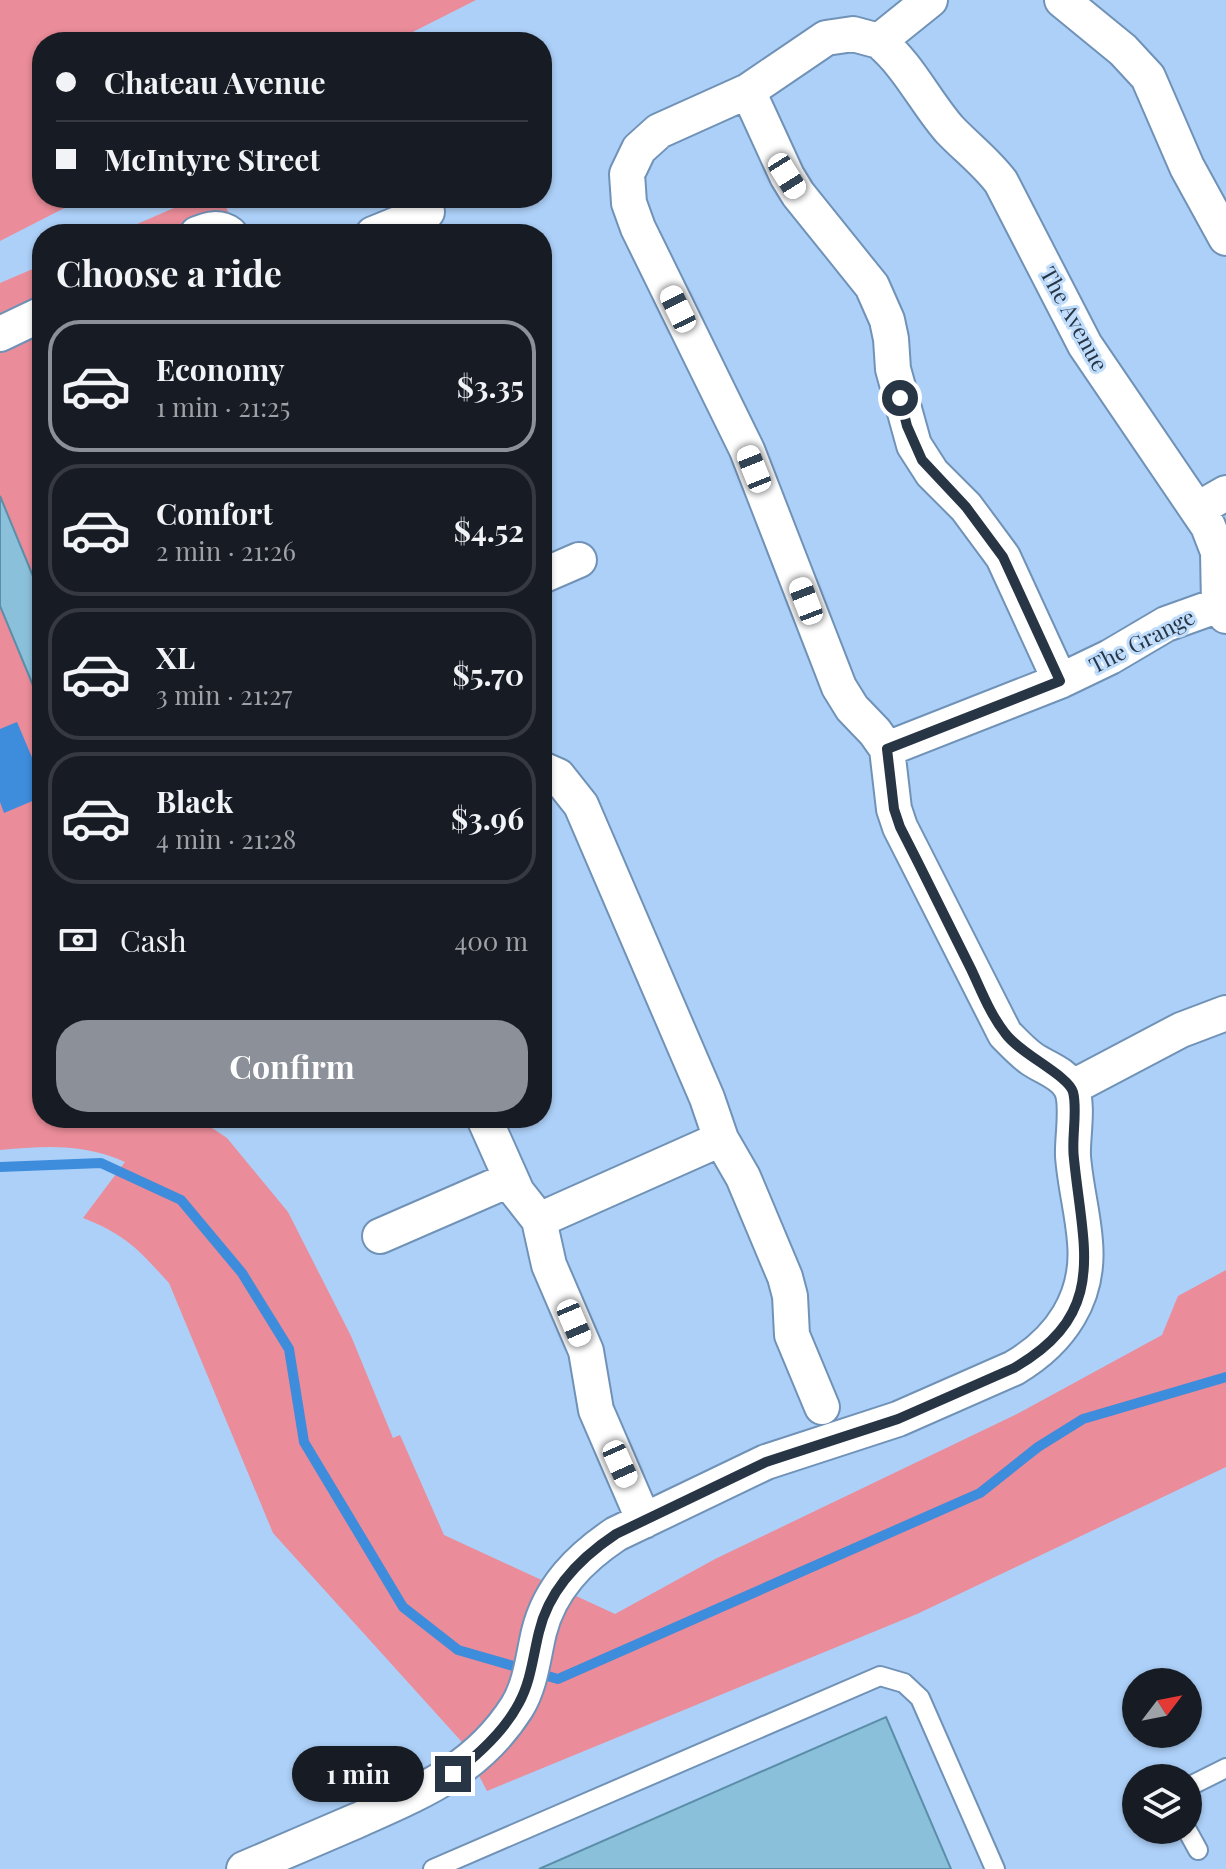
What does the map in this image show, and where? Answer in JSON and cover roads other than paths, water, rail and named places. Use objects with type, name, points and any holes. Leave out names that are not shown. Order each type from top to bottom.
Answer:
[{"type":"street","points":[[244,1869],[413,1796],[453,1774],[490,1742],[520,1703],[536,1654],[538,1633],[555,1595],[581,1559],[616,1534],[766,1462],[898,1419],[1014,1368],[1032,1358],[1058,1334],[1076,1302],[1085,1265],[1085,1243],[1073,1155],[1074,1097],[1071,1088],[1056,1073],[1018,1048],[996,1019],[900,827],[894,809],[887,749],[852,708],[839,687],[747,450],[638,228],[626,188],[631,162],[649,139],[673,124],[748,91],[826,38],[853,34],[879,41],[930,0]]},
{"type":"street","points":[[1062,0],[1123,50],[1148,77],[1187,167],[1226,238]]},
{"type":"street","name":"The Avenue","points":[[879,41],[900,60],[951,130],[1001,182],[1085,345],[1212,501],[1208,526],[1218,552],[1222,610]]},
{"type":"street","points":[[748,91],[798,194],[872,286],[887,320],[893,369],[914,445],[932,473],[966,507],[1003,557],[1060,681]]},
{"type":"street","points":[[398,224],[427,212]]},
{"type":"street","points":[[0,334],[32,319]]},
{"type":"street","points":[[552,572],[579,560]]},
{"type":"street","name":"The Grange","points":[[887,749],[1060,681],[1110,657],[1166,624],[1222,610]]},
{"type":"street","points":[[552,773],[558,776],[581,805],[707,1098],[721,1139],[743,1177],[785,1277],[790,1296],[792,1335],[822,1407]]},
{"type":"street","points":[[1071,1088],[1181,1030],[1226,1013]]},
{"type":"street","points":[[488,1128],[517,1192],[539,1220],[549,1265],[590,1363],[590,1388],[596,1410],[644,1521]]},
{"type":"street","points":[[539,1220],[721,1139]]},
{"type":"street","points":[[380,1236],[511,1179]]},
{"type":"lane","points":[[433,1869],[880,1676],[904,1683],[920,1698],[995,1869]]},
{"type":"lane","points":[[1202,1780],[1226,1768]]},
{"type":"lane","points":[[1195,1844],[1198,1850]]},
{"type":"water","points":[[17,722],[32,757],[32,801],[4,813],[0,802],[0,729]]},
{"type":"waterway","points":[[0,1167],[101,1163],[181,1200],[242,1273],[289,1349],[304,1442],[403,1607],[458,1650],[558,1679],[980,1493],[1038,1447],[1083,1419],[1226,1377]]}]
